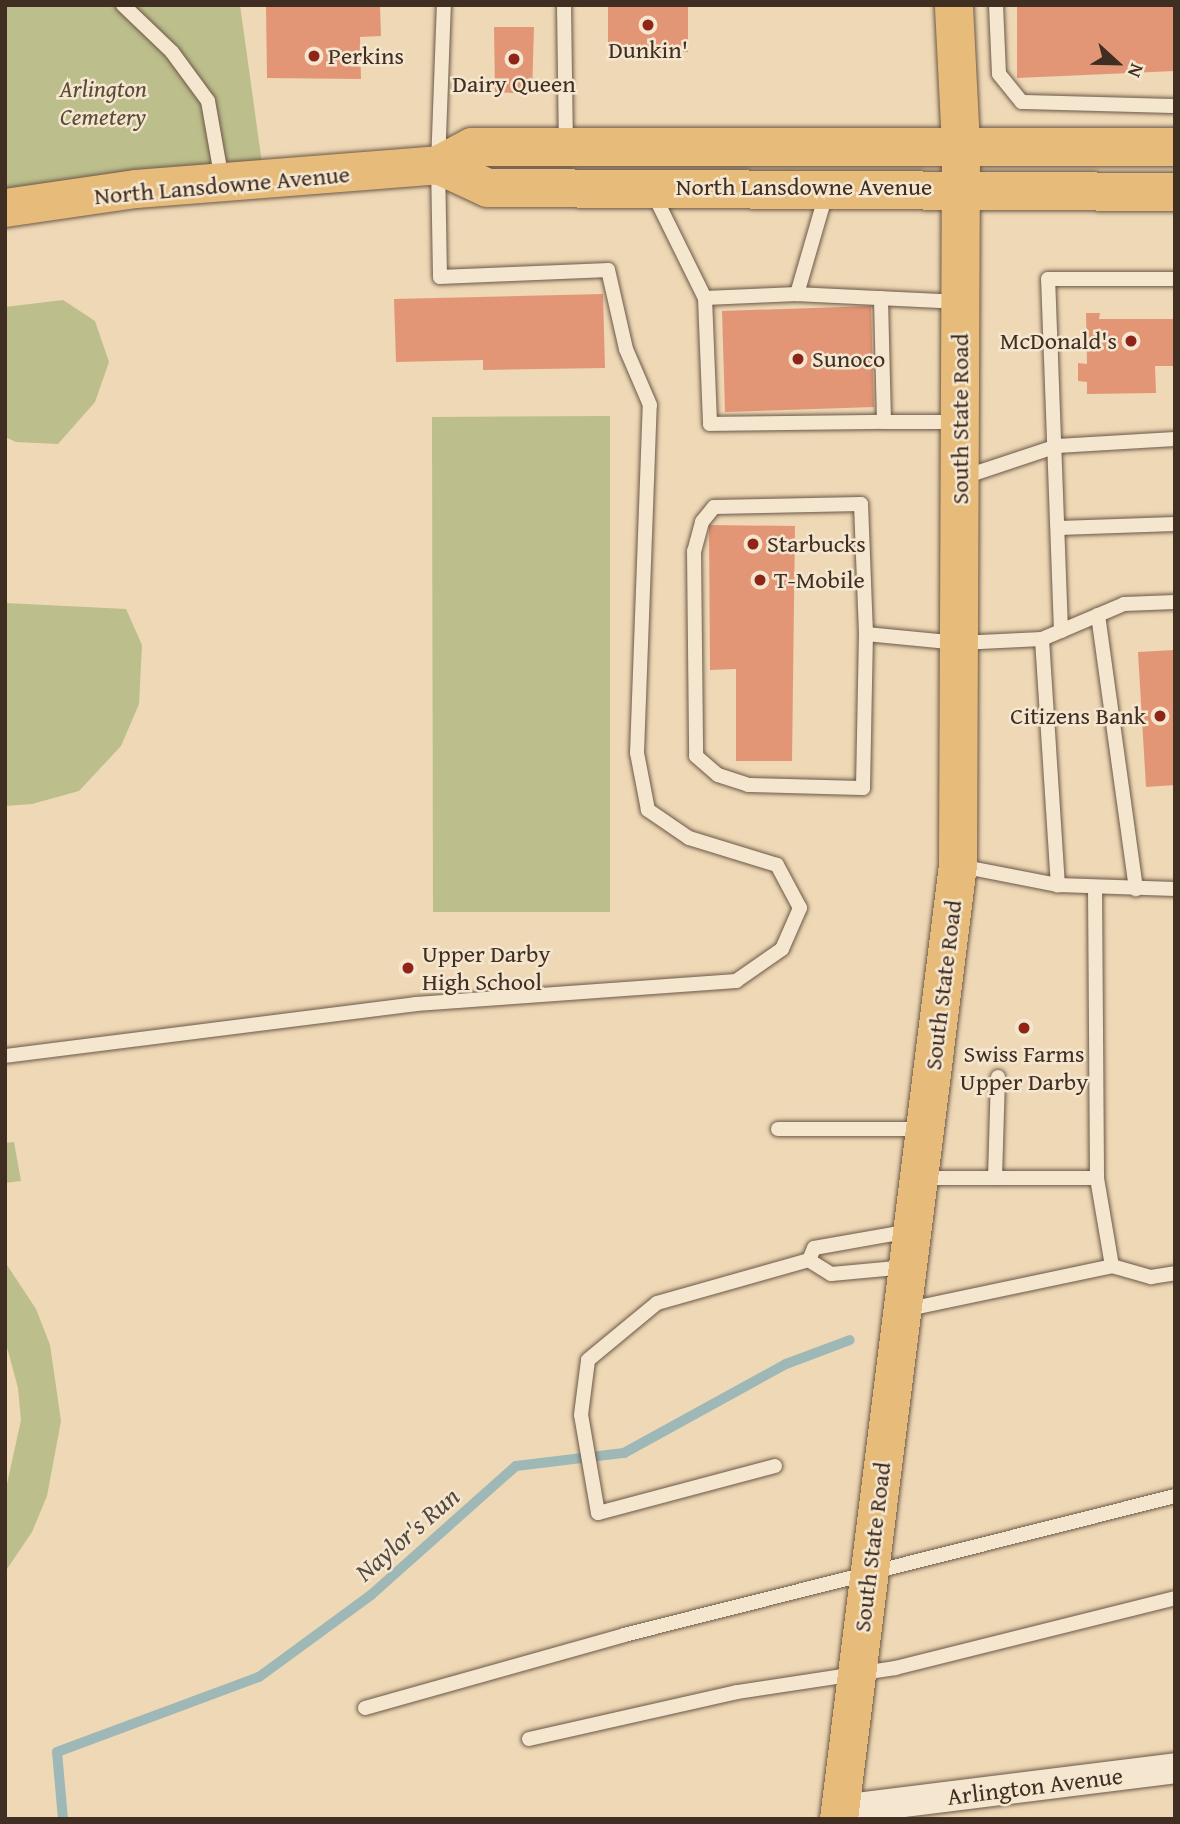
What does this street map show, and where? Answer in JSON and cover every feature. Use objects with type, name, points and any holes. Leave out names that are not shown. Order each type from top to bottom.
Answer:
[{"type":"main road","name":"South State Road","points":[[835,1814],[857,1671],[958,865],[961,145],[954,5]]},
{"type":"main road","name":"North Lansdowne Avenue","points":[[5,208],[222,181],[335,177],[438,165],[472,147],[566,144],[1175,147]]},
{"type":"main road","name":"North Lansdowne Avenue","points":[[438,165],[488,188],[961,187],[1175,192]]},
{"type":"street","name":"Arlington Avenue","points":[[835,1814],[1175,1768]]},
{"type":"lane","points":[[123,5],[172,52],[208,101],[222,181]]},
{"type":"lane","points":[[5,1056],[416,1004],[736,981],[782,949],[800,908],[777,865],[688,838],[648,810],[636,753],[650,405],[626,349],[608,270],[440,277],[438,165],[444,5]]},
{"type":"lane","points":[[564,5],[566,144]]},
{"type":"lane","points":[[996,5],[999,74],[1023,102],[1175,106]]},
{"type":"lane","points":[[650,187],[705,298],[710,424],[960,422]]},
{"type":"lane","points":[[797,294],[828,188]]},
{"type":"lane","points":[[1061,631],[1057,446],[1048,279],[1175,279]]},
{"type":"lane","points":[[705,298],[797,294],[960,303]]},
{"type":"lane","points":[[881,298],[884,422]]},
{"type":"lane","points":[[960,478],[1057,446],[1175,439]]},
{"type":"lane","points":[[861,504],[866,634],[863,788],[748,785],[718,775],[695,756],[694,551],[702,522],[714,507],[861,504]]},
{"type":"lane","points":[[1059,528],[1175,524]]},
{"type":"lane","points":[[866,634],[959,643],[1042,639],[1124,604],[1175,602]]},
{"type":"lane","points":[[1098,615],[1136,889]]},
{"type":"lane","points":[[1042,639],[1058,885]]},
{"type":"lane","points":[[958,865],[1058,885],[1175,889]]},
{"type":"lane","points":[[1095,887],[1097,1178],[1112,1266]]},
{"type":"lane","points":[[995,1178],[998,1077]]},
{"type":"lane","points":[[778,1129],[925,1129]]},
{"type":"lane","points":[[918,1178],[1097,1178]]},
{"type":"lane","points":[[809,1260],[814,1248],[909,1248]]},
{"type":"lane","points":[[775,1466],[598,1513],[589,1478],[581,1415],[588,1360],[657,1303],[809,1260],[831,1274],[909,1248]]},
{"type":"lane","points":[[901,1310],[1112,1266],[1151,1277],[1175,1273]]},
{"type":"lane","points":[[365,1708],[624,1635],[1175,1496]]},
{"type":"lane","points":[[529,1739],[737,1692],[857,1671],[895,1668],[1175,1598]]},
{"type":"green space","name":"Arlington Cemetery","points":[[5,5],[240,5],[264,178],[5,214]]},
{"type":"green space","points":[[63,300],[95,321],[109,362],[95,402],[58,444],[16,442],[5,437],[5,307]]},
{"type":"green space","points":[[610,416],[610,912],[433,912],[432,417]]},
{"type":"green space","points":[[5,603],[126,609],[142,645],[139,704],[121,746],[79,791],[32,804],[5,806]]},
{"type":"green space","points":[[14,1142],[21,1181],[5,1183],[5,1143]]},
{"type":"green space","points":[[5,1262],[36,1309],[50,1345],[61,1421],[47,1496],[32,1532],[5,1572],[5,1493],[21,1420],[18,1388],[5,1340]]},
{"type":"building","name":"Perkins","points":[[266,5],[380,5],[381,36],[360,37],[361,79],[267,78]]},
{"type":"building","name":"Dunkin'","points":[[608,5],[688,5],[688,52],[620,53],[620,45],[608,45]]},
{"type":"building","points":[[1017,5],[1173,5],[1175,71],[1017,78]]},
{"type":"building","name":"Dairy Queen","points":[[494,27],[534,27],[532,94],[495,92]]},
{"type":"building","points":[[603,294],[605,368],[483,370],[483,360],[396,362],[394,299]]},
{"type":"building","name":"Sunoco","points":[[871,306],[874,407],[725,412],[722,311]]},
{"type":"building","name":"McDonald's","points":[[1086,313],[1100,313],[1099,319],[1175,319],[1175,366],[1155,366],[1156,393],[1087,394],[1087,382],[1078,381],[1078,363],[1087,364]]},
{"type":"building","points":[[709,525],[795,526],[792,761],[736,761],[736,669],[710,670]]},
{"type":"building","points":[[1175,650],[1175,785],[1146,787],[1138,652]]},
{"type":"waterway","name":"Naylor's Run","points":[[63,1819],[57,1752],[259,1677],[371,1595],[516,1466],[624,1453],[786,1364],[850,1340]]},
{"type":"place","name":"Dunkin'","points":[[648,25]]},
{"type":"place","name":"Perkins","points":[[314,56]]},
{"type":"place","name":"Dairy Queen","points":[[514,59]]},
{"type":"place","name":"McDonald's","points":[[1131,341]]},
{"type":"place","name":"Sunoco","points":[[798,359]]},
{"type":"place","name":"Starbucks","points":[[753,544]]},
{"type":"place","name":"T-Mobile","points":[[760,580]]},
{"type":"place","name":"Citizens Bank","points":[[1160,716]]},
{"type":"place","name":"Upper Darby High School","points":[[408,968]]},
{"type":"place","name":"Swiss Farms Upper Darby","points":[[1024,1028]]}]
